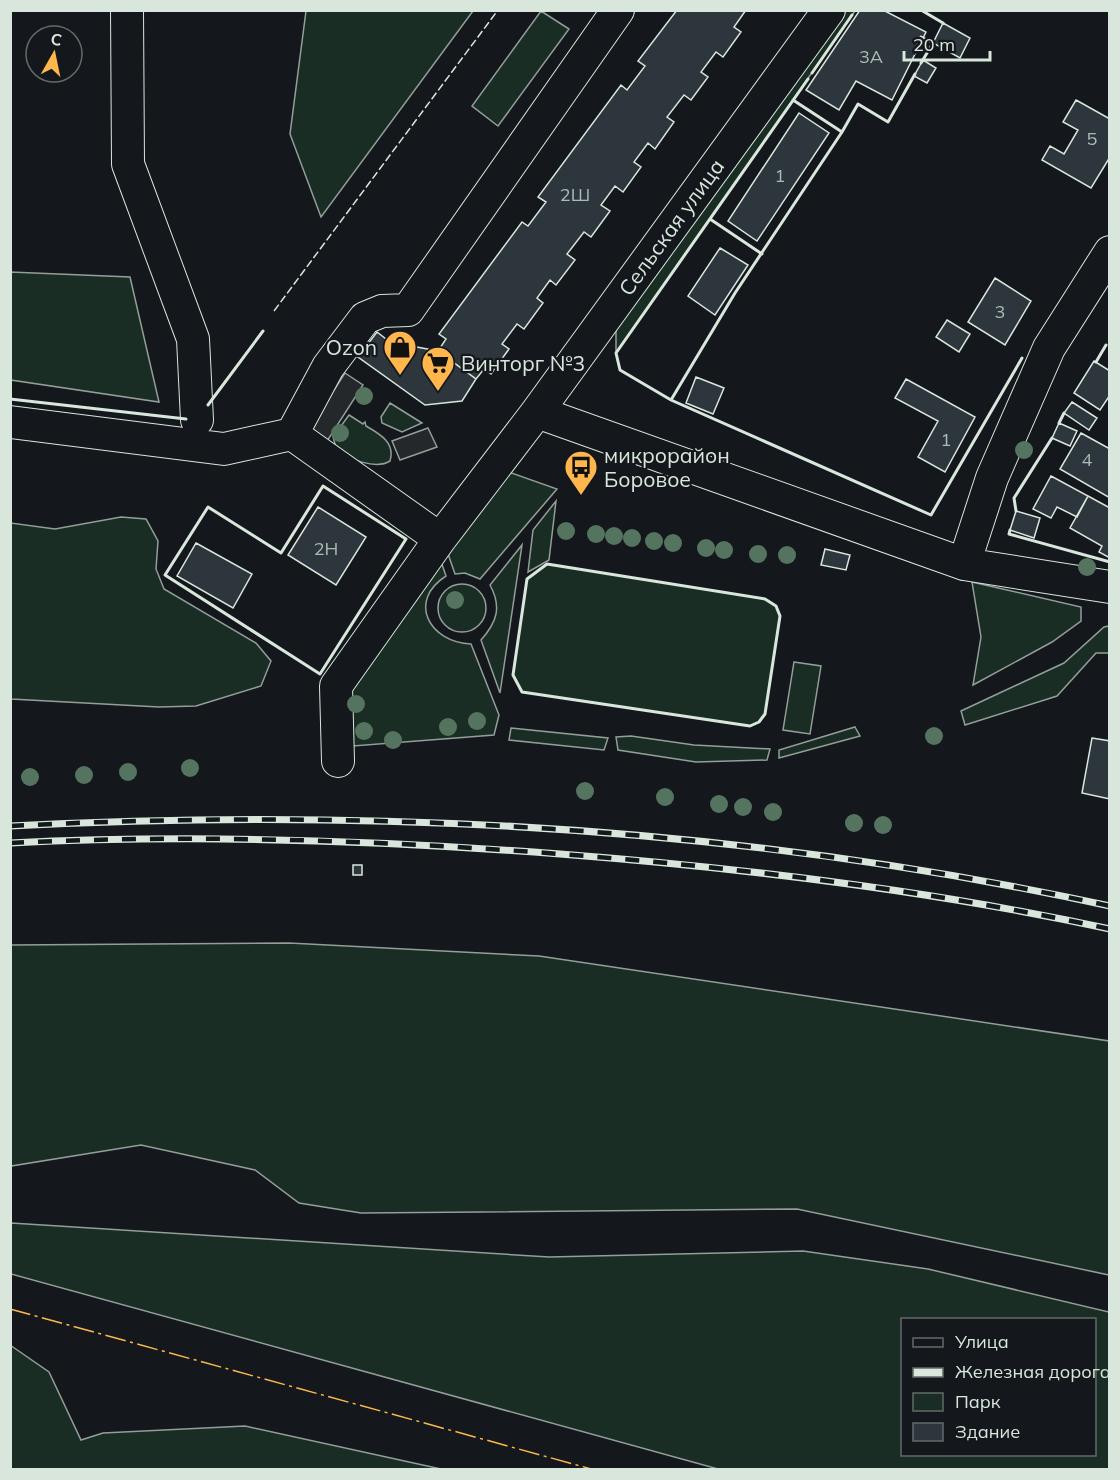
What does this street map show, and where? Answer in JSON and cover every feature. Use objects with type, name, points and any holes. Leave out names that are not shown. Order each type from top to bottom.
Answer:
[{"type":"street","points":[[127,10],[128,164],[193,339],[197,420]]},
{"type":"street","points":[[292,434],[328,367],[365,318],[382,310],[408,310],[618,10]]},
{"type":"street","name":"Сельская улица","points":[[338,761],[336,686],[440,539],[537,412],[829,10]]},
{"type":"street","points":[[964,564],[992,478],[1049,348],[1110,252]]},
{"type":"street","points":[[537,412],[964,564],[1110,587]]},
{"type":"street","points":[[10,422],[224,449],[292,434],[440,539]]},
{"type":"green space","points":[[306,11],[473,11],[321,217],[290,134]]},
{"type":"green space","points":[[541,11],[569,29],[498,126],[472,106]]},
{"type":"green space","points":[[830,11],[855,11],[616,353],[616,324]]},
{"type":"green space","points":[[10,272],[130,277],[159,402],[11,380]]},
{"type":"green space","points":[[390,403],[422,423],[402,432],[382,423],[381,417]]},
{"type":"green space","points":[[349,415],[363,424],[365,422],[366,426],[385,439],[390,448],[390,461],[370,464],[337,451],[333,437]]},
{"type":"green space","points":[[500,469],[557,489],[480,579],[465,573],[455,574],[446,548]]},
{"type":"green space","points":[[556,501],[549,560],[528,572],[533,530]]},
{"type":"green space","points":[[121,517],[146,519],[158,541],[156,569],[164,589],[256,643],[271,661],[261,686],[196,706],[159,707],[11,699],[11,523],[55,529]]},
{"type":"green space","points":[[522,545],[500,693],[481,640],[491,627],[496,614],[496,600],[490,585]]},
{"type":"green space","points":[[439,556],[446,576],[434,586],[428,597],[426,608],[428,619],[444,636],[456,642],[471,644],[499,715],[494,735],[353,746],[351,687]]},
{"type":"green space","points":[[547,564],[765,599],[776,606],[780,616],[765,714],[759,722],[750,726],[522,692],[513,675],[527,579]]},
{"type":"green space","points":[[972,582],[1081,607],[1081,621],[1052,642],[973,685],[981,637]]},
{"type":"green space","points":[[462,584],[479,591],[486,608],[479,625],[462,632],[445,625],[438,608],[445,591]]},
{"type":"green space","points":[[1109,626],[1109,653],[1096,653],[1057,696],[965,725],[961,711],[1064,663],[1104,627]]},
{"type":"green space","points":[[794,662],[821,666],[810,734],[783,730]]},
{"type":"green space","points":[[855,727],[860,736],[779,758],[779,750]]},
{"type":"green space","points":[[511,728],[608,738],[604,750],[509,740]]},
{"type":"green space","points":[[631,736],[694,745],[770,749],[767,760],[696,762],[618,750],[616,737]]},
{"type":"green space","points":[[289,943],[539,956],[1109,1041],[1109,1275],[797,1209],[361,1213],[299,1203],[255,1170],[141,1145],[11,1166],[11,945]]},
{"type":"green space","points":[[11,1223],[549,1257],[803,1251],[928,1269],[1109,1312],[1109,1469],[718,1469],[11,1274]]},
{"type":"green space","points":[[10,1345],[49,1372],[81,1440],[103,1433],[245,1426],[441,1469],[11,1469]]},
{"type":"shaded area","points":[[345,373],[363,385],[322,449],[304,436]]},
{"type":"shaded area","points":[[428,428],[437,447],[400,460],[392,441]]},
{"type":"building","points":[[677,10],[746,10],[734,27],[741,32],[723,57],[716,52],[701,72],[708,77],[691,100],[684,95],[667,117],[674,122],[655,149],[648,143],[634,162],[641,167],[623,192],[615,186],[601,205],[610,211],[591,237],[584,232],[567,254],[575,260],[556,285],[550,280],[537,298],[543,303],[524,329],[517,324],[502,344],[509,349],[491,374],[484,369],[476,379],[438,351],[446,339],[439,334],[522,222],[528,226],[546,202],[538,197],[621,85],[627,90],[645,66],[638,61]]},
{"type":"building","points":[[860,10],[883,10],[926,32],[892,100],[856,81],[839,110],[806,90]]},
{"type":"building","points":[[943,23],[970,38],[960,58],[933,43]]},
{"type":"building","points":[[923,60],[936,68],[927,83],[914,76]]},
{"type":"building","points":[[1076,100],[1110,119],[1110,157],[1091,188],[1042,160],[1050,146],[1064,154],[1078,130],[1063,122]]},
{"type":"building","points":[[799,113],[829,133],[757,241],[728,221]]},
{"type":"building","points":[[720,248],[748,265],[715,315],[688,296]]},
{"type":"building","points":[[995,278],[1031,301],[1005,345],[968,322]]},
{"type":"building","points":[[947,320],[970,334],[959,352],[936,337]]},
{"type":"building","points":[[377,332],[390,342],[438,351],[476,379],[462,401],[425,405],[358,357]]},
{"type":"building","points":[[1094,361],[1110,371],[1110,395],[1100,410],[1074,393]]},
{"type":"building","points":[[696,377],[724,388],[713,414],[686,403]]},
{"type":"building","points":[[906,379],[975,417],[945,472],[918,457],[938,421],[895,398]]},
{"type":"building","points":[[1072,402],[1097,418],[1089,430],[1064,413]]},
{"type":"building","points":[[1059,423],[1077,431],[1070,446],[1052,438]]},
{"type":"building","points":[[1081,433],[1110,449],[1110,498],[1060,469]]},
{"type":"building","points":[[1051,476],[1088,496],[1077,517],[1057,507],[1051,518],[1033,509]]},
{"type":"building","points":[[1088,496],[1110,508],[1110,558],[1099,552],[1102,546],[1070,528]]},
{"type":"building","points":[[318,507],[366,537],[336,585],[288,555]]},
{"type":"building","points":[[1016,511],[1040,518],[1034,538],[1010,530]]},
{"type":"building","points":[[196,543],[252,574],[233,608],[177,576]]},
{"type":"building","points":[[825,549],[850,555],[846,570],[821,565]]},
{"type":"building","points":[[1092,738],[1110,741],[1110,799],[1082,793]]},
{"type":"building","points":[[353,865],[362,865],[362,875],[353,875]]},
{"type":"railway","points":[[10,826],[148,821],[286,820],[424,822],[563,830],[701,841],[838,858],[974,879],[1110,906]]},
{"type":"railway","points":[[10,843],[148,839],[285,840],[423,845],[560,854],[698,866],[836,882],[974,903],[1110,929]]},
{"type":"fence","points":[[274,311],[498,10]]},
{"type":"wall","points":[[921,10],[943,23]]},
{"type":"wall","points":[[812,73],[852,15]]},
{"type":"wall","points":[[921,37],[933,43],[921,63]]},
{"type":"wall","points":[[842,132],[858,104],[888,122],[915,74]]},
{"type":"wall","points":[[808,79],[616,353],[620,370],[671,400],[931,515],[1022,358]]},
{"type":"wall","points":[[671,400],[735,293],[842,132],[793,100]]},
{"type":"wall","points":[[710,219],[762,254]]},
{"type":"wall","points":[[208,405],[263,331]]},
{"type":"wall","points":[[1096,362],[1106,345]]},
{"type":"wall","points":[[10,399],[186,419]]},
{"type":"wall","points":[[1059,423],[1064,413]]},
{"type":"wall","points":[[1016,511],[1014,498],[1052,438]]},
{"type":"wall","points":[[323,486],[406,539],[320,674],[165,575],[208,507],[281,553],[323,486]]},
{"type":"wall","points":[[1010,530],[1009,534],[1110,562]]},
{"type":"wall","points":[[547,564],[765,599],[776,606],[780,616],[765,714],[759,722],[750,726],[522,692],[513,675],[527,579],[547,564]]},
{"type":"power","points":[[10,1309],[595,1470]]},
{"type":"place","name":"Ozon","points":[[400,376]]},
{"type":"place","name":"Винторг №3","points":[[438,392]]},
{"type":"place","name":"микрорайон Боровое","points":[[581,496]]}]
